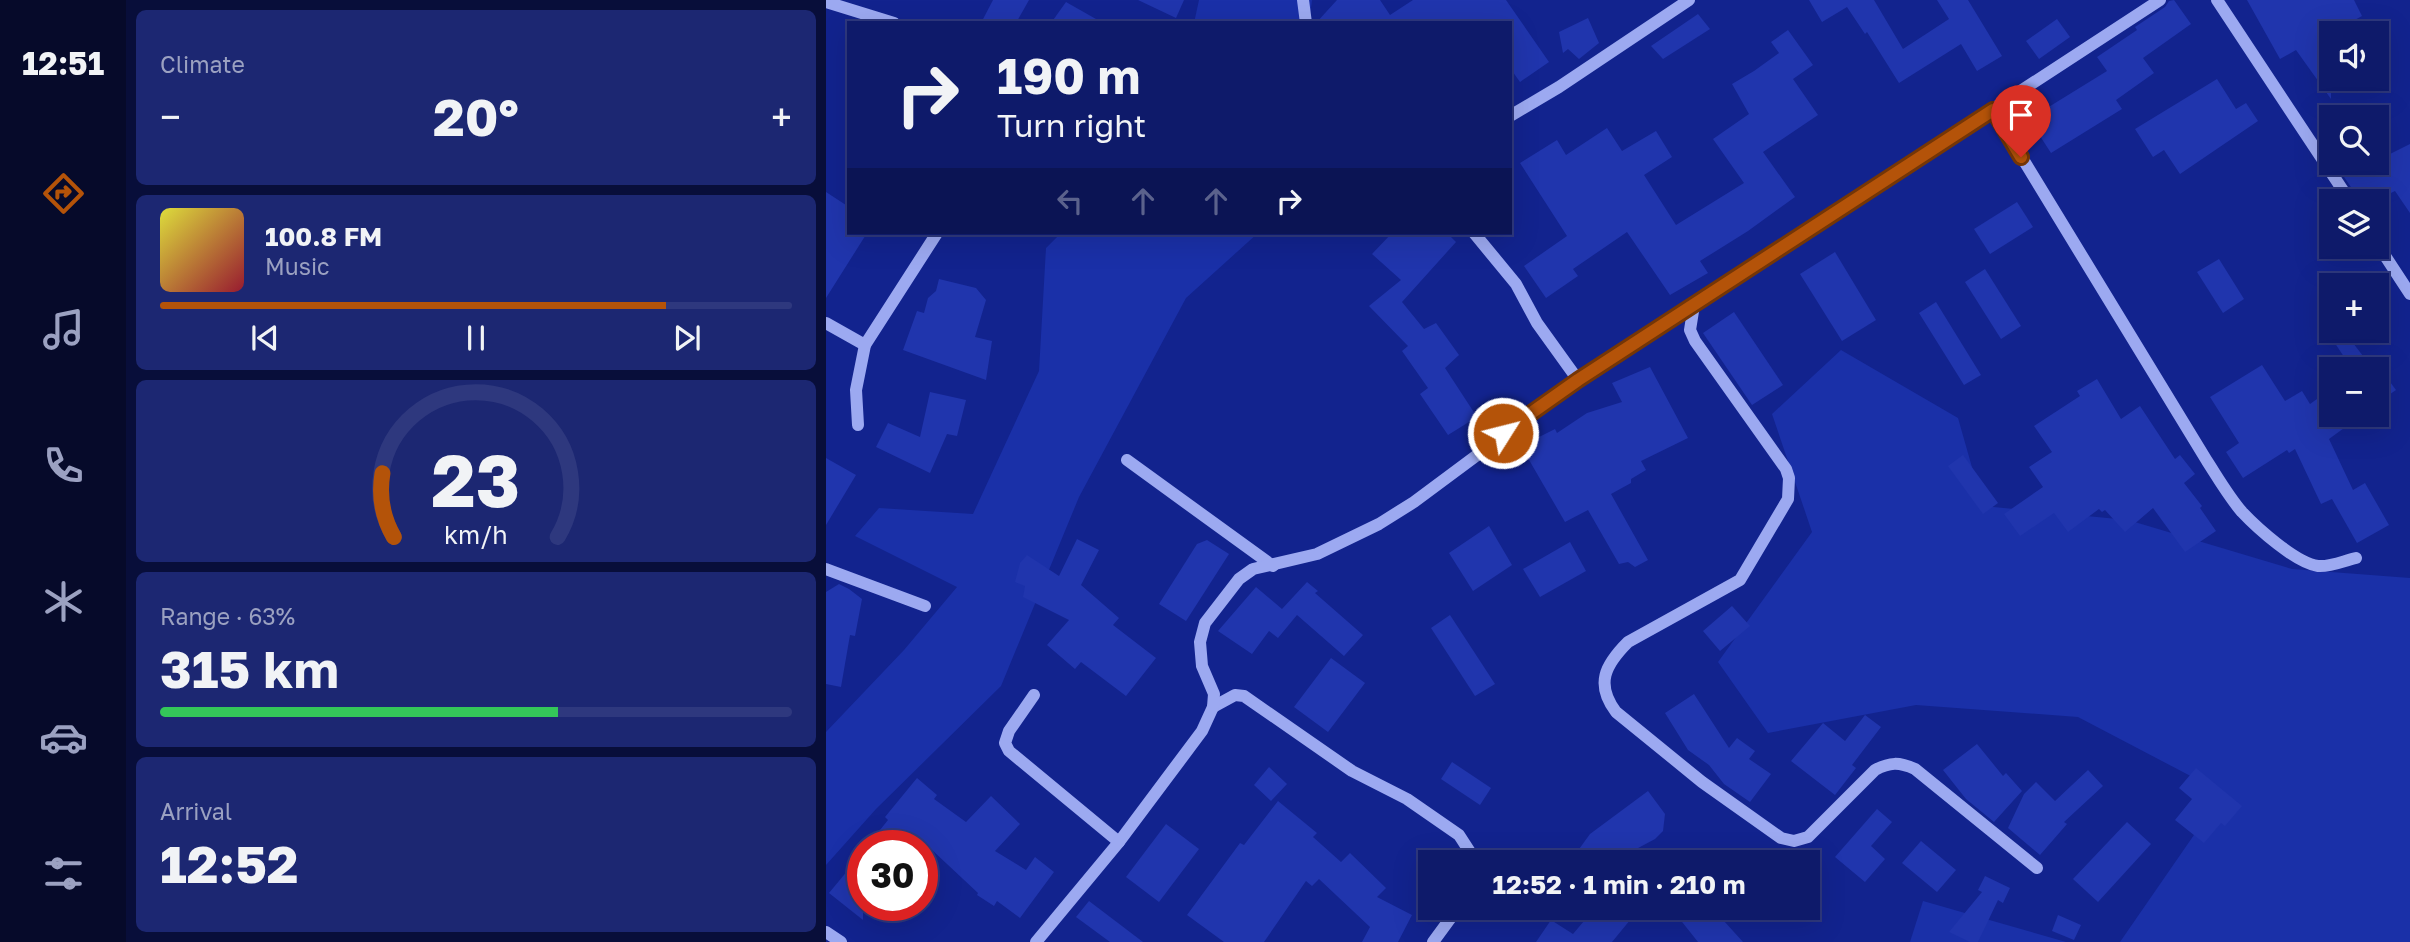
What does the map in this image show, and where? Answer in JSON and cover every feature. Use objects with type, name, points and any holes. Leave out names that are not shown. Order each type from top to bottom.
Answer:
[{"type":"street","points":[[1303,0],[1306,21]]},
{"type":"street","points":[[1512,115],[1559,87],[1689,0]]},
{"type":"street","points":[[1036,942],[1119,842],[1202,731],[1213,707],[1214,694],[1202,666],[1200,642],[1206,623],[1239,579],[1253,569],[1317,554],[1380,524],[1578,380],[2160,0]]},
{"type":"street","points":[[2217,0],[2342,189]]},
{"type":"street","points":[[826,2],[888,21]]},
{"type":"street","points":[[1993,110],[2207,461],[2243,513],[2288,552],[2307,563],[2317,566],[2332,565],[2356,558]]},
{"type":"street","points":[[858,425],[856,390],[864,345],[936,235]]},
{"type":"street","points":[[1476,235],[1516,284],[1537,323],[1578,380]]},
{"type":"street","points":[[2387,259],[2410,294]]},
{"type":"street","points":[[1694,305],[1690,330],[1695,341],[1786,469],[1789,478],[1788,499],[1740,580],[1628,642],[1616,654],[1605,675],[1607,700],[1616,712],[1702,782],[1781,838],[1794,841],[1808,837],[1875,770],[1900,762],[1914,769],[2037,868]]},
{"type":"street","points":[[826,323],[864,345]]},
{"type":"street","points":[[1127,460],[1273,565]]},
{"type":"street","points":[[826,569],[925,606]]},
{"type":"street","points":[[1034,695],[1009,731],[1005,743],[1009,751],[1119,842]]},
{"type":"street","points":[[1213,707],[1235,695],[1244,696],[1352,771],[1407,799],[1459,835],[1469,850]]},
{"type":"street","points":[[1433,942],[1449,920]]},
{"type":"street","points":[[826,932],[841,942]]},
{"type":"shaded area","points":[[1199,0],[1312,0],[1309,21],[1194,21]]},
{"type":"shaded area","points":[[1059,235],[1256,235],[1186,298],[1079,497],[1001,686],[857,830],[847,830],[847,841],[826,865],[826,732],[904,650],[957,587],[855,536],[879,508],[973,514],[1039,371],[1046,248]]},
{"type":"shaded area","points":[[1841,350],[1958,418],[1983,506],[2128,520],[2292,569],[2410,578],[2410,942],[2120,942],[2223,793],[2078,717],[1916,705],[1768,733],[1718,662],[1812,532],[1772,414]]},
{"type":"shaded area","points":[[1923,901],[2066,942],[1910,942]]},
{"type":"building","points":[[993,0],[1029,0],[1017,21],[982,21]]},
{"type":"building","points":[[1138,0],[1184,0],[1176,18]]},
{"type":"building","points":[[1337,0],[1380,0],[1390,15],[1413,0],[1506,0],[1549,62],[1520,82],[1512,71],[1512,21],[1318,21]]},
{"type":"building","points":[[1809,0],[1874,0],[1903,49],[1949,19],[1937,0],[1968,0],[2002,56],[1977,71],[1961,44],[1899,83],[1867,32],[1865,34],[1847,7],[1822,22]]},
{"type":"building","points":[[2174,0],[2191,24],[2143,58],[2154,73],[2116,100],[2122,109],[2051,153],[2029,119],[2107,71],[2097,57],[2137,30],[2135,27],[2165,7],[2169,1]]},
{"type":"building","points":[[2247,0],[2354,0],[2362,16],[2353,21],[2319,21],[2319,82],[2296,50],[2280,59]]},
{"type":"building","points":[[1066,2],[1099,21],[1052,21]]},
{"type":"building","points":[[1698,14],[1710,29],[1663,59],[1651,46]]},
{"type":"building","points":[[1588,18],[1599,43],[1579,59],[1568,49],[1563,53],[1559,32]]},
{"type":"building","points":[[2057,19],[2070,37],[2039,59],[2026,41]]},
{"type":"building","points":[[1788,30],[1813,65],[1793,79],[1818,115],[1763,152],[1795,197],[1700,261],[1708,273],[1670,295],[1627,232],[1573,269],[1578,276],[1546,298],[1524,266],[1567,236],[1520,163],[1557,140],[1566,155],[1607,128],[1622,151],[1656,131],[1672,157],[1644,175],[1676,225],[1744,183],[1713,139],[1749,114],[1732,84],[1779,53],[1771,42]]},
{"type":"building","points":[[2217,79],[2236,109],[2246,103],[2258,121],[2180,174],[2164,150],[2153,157],[2135,129]]},
{"type":"building","points":[[2410,144],[2410,213],[2395,191],[2389,194],[2389,189],[2352,189],[2344,177],[2389,175],[2389,154]]},
{"type":"building","points":[[826,192],[847,206],[847,235],[866,235],[826,298]]},
{"type":"building","points":[[2017,202],[2033,227],[1990,254],[1974,229]]},
{"type":"building","points":[[1390,235],[1449,235],[1456,242],[1402,302],[1424,329],[1436,323],[1459,355],[1445,368],[1477,417],[1448,435],[1420,394],[1428,388],[1402,351],[1408,346],[1369,306],[1401,280],[1372,254]]},
{"type":"building","points":[[1835,252],[1876,320],[1842,341],[1800,274]]},
{"type":"building","points":[[2219,259],[2244,299],[2223,313],[2197,272]]},
{"type":"building","points":[[1985,269],[2021,326],[2001,339],[1965,282]]},
{"type":"building","points":[[939,279],[976,288],[986,300],[975,337],[992,341],[986,380],[903,350],[917,311],[924,313],[928,298],[936,291]]},
{"type":"building","points":[[1936,302],[1981,375],[1964,385],[1919,313]]},
{"type":"building","points":[[1734,312],[1783,385],[1752,405],[1703,333]]},
{"type":"building","points":[[2335,343],[2353,343],[2364,357],[2344,357]]},
{"type":"building","points":[[2262,365],[2285,401],[2302,391],[2310,404],[2319,398],[2319,427],[2346,427],[2329,439],[2353,490],[2365,483],[2389,525],[2357,543],[2332,499],[2321,504],[2295,449],[2289,453],[2287,450],[2243,478],[2226,452],[2239,443],[2210,397]]},
{"type":"building","points":[[1650,367],[1688,438],[1641,461],[1646,470],[1631,479],[1631,483],[1611,494],[1648,560],[1635,567],[1628,562],[1619,564],[1588,510],[1565,522],[1521,446],[1555,429],[1557,433],[1587,413],[1622,402],[1612,383]]},
{"type":"building","points":[[2097,379],[2121,419],[2140,406],[2175,459],[2180,455],[2195,474],[2184,483],[2202,506],[2200,508],[2216,531],[2185,552],[2153,508],[2125,532],[2105,510],[2102,512],[2099,509],[2068,532],[2054,513],[2020,536],[2004,514],[2043,487],[2029,467],[2052,452],[2034,426],[2080,396],[2077,391]]},
{"type":"building","points":[[2389,381],[2396,390],[2389,395]]},
{"type":"building","points":[[930,392],[966,400],[957,436],[947,434],[930,473],[876,447],[888,423],[920,437]]},
{"type":"building","points":[[1963,455],[1998,503],[1983,514],[1948,466]]},
{"type":"building","points":[[826,458],[856,475],[826,525]]},
{"type":"building","points":[[1489,526],[1512,565],[1473,591],[1449,553]]},
{"type":"building","points":[[1077,539],[1099,550],[1081,585],[1119,618],[1113,625],[1156,658],[1126,696],[1081,662],[1075,669],[1047,645],[1069,620],[1023,597],[1025,586],[1015,582],[1020,563],[1027,555],[1059,576]]},
{"type":"building","points":[[1207,540],[1229,554],[1186,621],[1159,604],[1197,544]]},
{"type":"building","points":[[1570,542],[1586,571],[1540,597],[1523,569]]},
{"type":"building","points":[[1307,582],[1318,591],[1315,593],[1363,635],[1344,656],[1297,615],[1278,638],[1269,631],[1252,654],[1218,631],[1256,587],[1282,609]]},
{"type":"building","points":[[839,584],[862,599],[855,636],[850,635],[841,687],[826,684],[826,592]]},
{"type":"building","points":[[1732,606],[1750,626],[1720,651],[1703,631]]},
{"type":"building","points":[[1450,615],[1495,684],[1475,696],[1431,628]]},
{"type":"building","points":[[1331,658],[1365,683],[1328,732],[1294,707]]},
{"type":"building","points":[[1694,694],[1729,748],[1737,738],[1755,751],[1749,759],[1771,774],[1750,802],[1724,784],[1709,765],[1688,750],[1665,713]]},
{"type":"building","points":[[1865,715],[1881,727],[1852,765],[1856,768],[1835,795],[1791,761],[1823,723],[1845,741]]},
{"type":"building","points":[[1977,744],[2003,776],[2006,773],[2022,791],[1994,822],[1966,799],[1943,770]]},
{"type":"building","points":[[1452,762],[1491,788],[1480,805],[1441,779]]},
{"type":"building","points":[[1269,767],[1287,784],[1271,801],[1254,785]]},
{"type":"building","points":[[2196,768],[2242,806],[2225,826],[2221,823],[2204,843],[2175,820],[2192,799],[2179,788]]},
{"type":"building","points":[[2088,770],[2103,786],[2064,822],[2067,824],[2040,855],[2008,828],[2024,794],[2036,782],[2055,801]]},
{"type":"building","points":[[917,778],[937,795],[934,799],[966,822],[991,796],[1020,824],[995,851],[1026,870],[1035,857],[1054,872],[1020,918],[997,901],[994,906],[977,895],[978,893],[938,856],[938,830],[880,830],[888,820],[885,817]]},
{"type":"building","points":[[1648,791],[1665,814],[1663,831],[1655,839],[1634,850],[1578,850],[1590,834]]},
{"type":"building","points":[[1278,801],[1317,833],[1313,837],[1341,862],[1350,853],[1386,888],[1377,897],[1412,915],[1398,942],[1362,942],[1370,927],[1319,879],[1312,886],[1306,881],[1264,942],[1224,942],[1187,915],[1240,843],[1244,845]]},
{"type":"building","points":[[1877,809],[1892,822],[1871,846],[1885,859],[1865,882],[1835,857]]},
{"type":"building","points":[[2127,822],[2151,844],[2098,902],[2073,879]]},
{"type":"building","points":[[1166,824],[1199,849],[1159,902],[1126,877]]},
{"type":"building","points":[[1921,841],[1956,870],[1937,892],[1902,863]]},
{"type":"building","points":[[847,871],[847,907],[829,893]]},
{"type":"building","points":[[1985,876],[2010,888],[2003,903],[1998,900],[1978,942],[1970,942],[1949,932],[1982,892],[1978,890]]},
{"type":"building","points":[[1089,901],[1143,942],[1110,942],[1076,917]]},
{"type":"building","points":[[2058,915],[2081,925],[2074,940],[2052,931]]},
{"type":"building","points":[[1551,920],[1573,934],[1585,920],[1630,920],[1612,942],[1536,942]]},
{"type":"building","points":[[1681,920],[1725,920],[1743,942],[1698,942]]},
{"type":"route","points":[[1503,433],[1578,380],[1993,110],[2021,157]]}]
